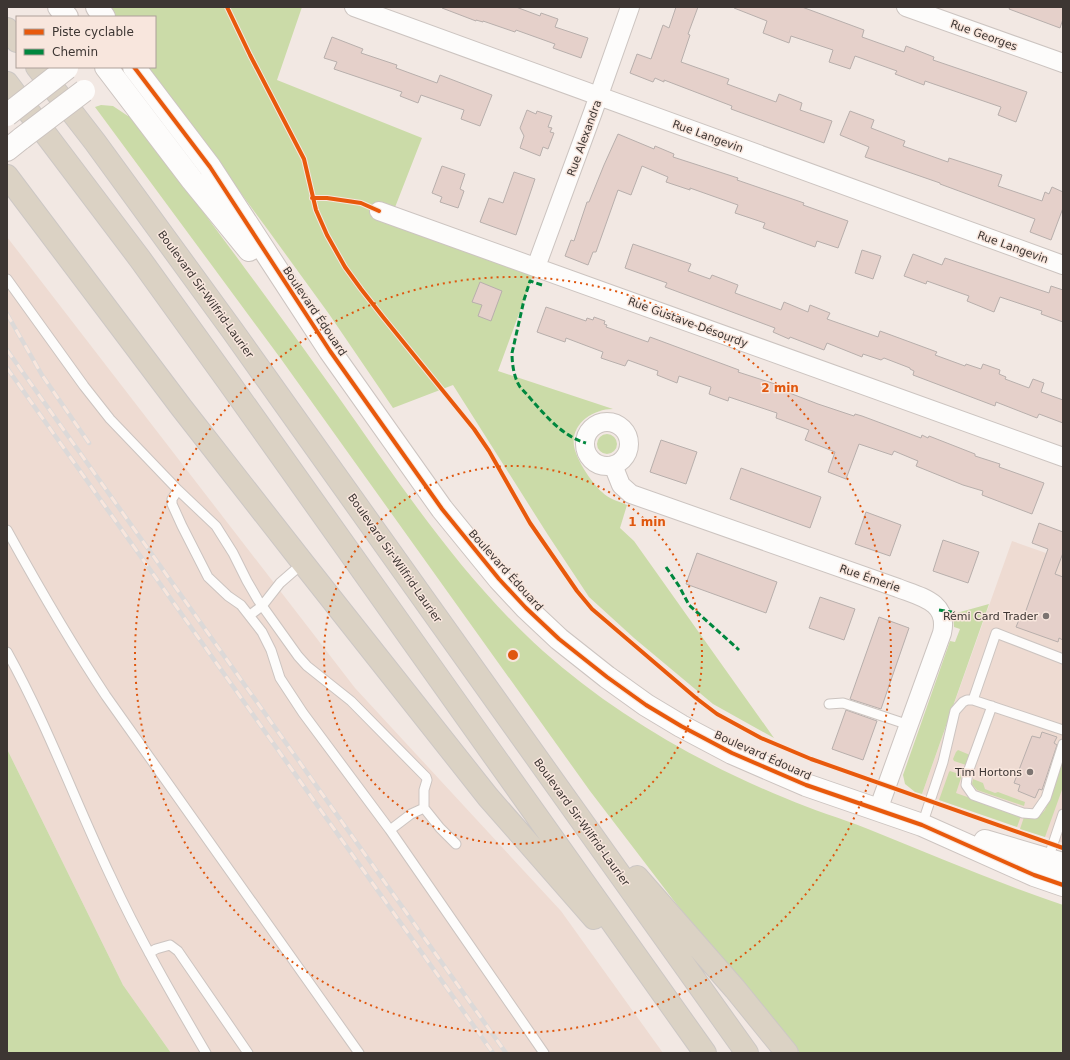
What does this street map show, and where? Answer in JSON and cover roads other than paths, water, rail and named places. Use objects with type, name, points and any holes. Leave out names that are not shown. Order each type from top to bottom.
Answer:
[{"type":"highway","points":[[7,29],[16,40]]},
{"type":"highway","name":"Boulevard Sir-Wilfrid-Laurier","points":[[38,68],[95,142],[228,324],[747,1053]]},
{"type":"highway","points":[[7,83],[140,259],[230,384],[705,1053]]},
{"type":"highway","points":[[7,176],[181,407],[488,797],[675,1011]]},
{"type":"highway","points":[[555,783],[735,988],[787,1053]]},
{"type":"street","points":[[59,7],[66,16]]},
{"type":"street","points":[[97,7],[103,16]]},
{"type":"street","name":"Rue Langevin","points":[[354,7],[1063,265]]},
{"type":"street","name":"Rue Alexandra","points":[[536,267],[630,7]]},
{"type":"street","name":"Rue Georges","points":[[906,7],[1063,63]]},
{"type":"street","points":[[7,115],[66,68]]},
{"type":"street","name":"Boulevard Édouard","points":[[135,68],[210,167],[330,351],[462,536],[513,594],[559,639],[592,666],[662,716],[732,754],[774,772],[922,825],[975,838],[1055,861]]},
{"type":"street","points":[[14,144],[84,91],[110,69]]},
{"type":"street","name":"Boulevard Édouard","points":[[110,69],[192,180],[330,351]]},
{"type":"street","name":"Rue Gustave-Désourdy","points":[[379,211],[1063,457]]},
{"type":"street","name":"Rue Émerie","points":[[614,465],[621,485],[631,494],[891,586],[933,603],[941,614],[943,629],[878,810]]},
{"type":"street","name":"Boulevard Édouard","points":[[922,825],[1034,875],[1063,885]]},
{"type":"lane","points":[[7,279],[84,386],[110,419],[178,490],[216,526],[234,553],[247,581],[262,606],[298,656],[307,666],[351,701],[426,777],[424,808],[440,828],[456,844]]},
{"type":"lane","points":[[178,490],[172,500],[172,504],[208,577],[250,615],[267,640],[280,678],[303,713],[390,830],[434,896],[544,1053]]},
{"type":"lane","points":[[7,530],[42,593],[106,696],[359,1053]]},
{"type":"lane","points":[[250,615],[262,606],[280,583],[303,563]]},
{"type":"lane","points":[[973,700],[996,633],[1063,659]]},
{"type":"lane","points":[[7,652],[28,690],[110,876],[149,953],[206,1053]]},
{"type":"lane","points":[[922,825],[943,762],[955,711],[963,702],[973,700],[1063,730]]},
{"type":"lane","points":[[829,704],[843,703],[910,724]]},
{"type":"lane","points":[[992,706],[968,772],[966,785],[973,795],[1023,813],[1035,814],[1046,798],[1063,744]]},
{"type":"lane","points":[[390,830],[411,814],[424,808]]},
{"type":"lane","points":[[1055,861],[1063,814]]},
{"type":"lane","points":[[149,953],[156,949],[170,945],[178,951],[248,1053]]},
{"type":"railway","points":[[7,314],[42,375],[89,443]]},
{"type":"railway","points":[[7,350],[506,1053]]},
{"type":"railway","points":[[7,368],[493,1053]]},
{"type":"place","name":"Rémi Card Trader","points":[[1046,616]]},
{"type":"place","name":"Tim Hortons","points":[[1030,772]]}]
